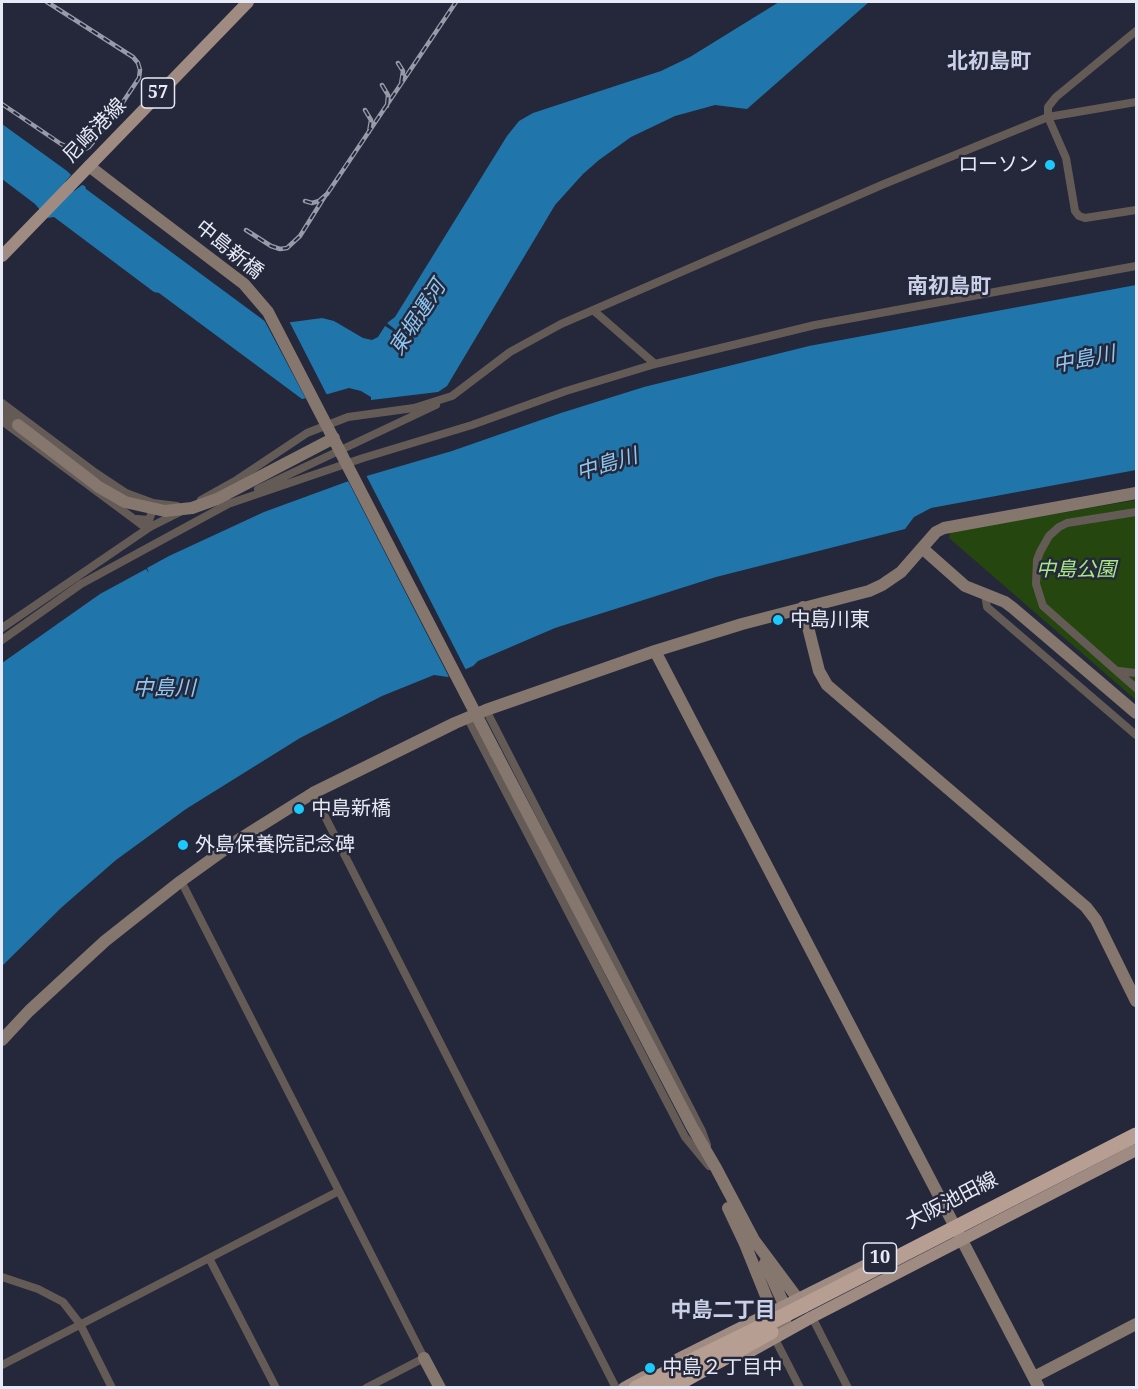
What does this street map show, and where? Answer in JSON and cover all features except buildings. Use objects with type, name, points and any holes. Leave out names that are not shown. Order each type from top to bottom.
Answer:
[{"type":"highway","points":[[636,1388],[785,1316],[1137,1135]]},
{"type":"highway","points":[[670,1388],[790,1321],[1137,1143]]},
{"type":"highway","points":[[654,1388],[725,1353],[761,1346]]},
{"type":"main road","name":"尼崎港線","points":[[2,256],[248,2]]},
{"type":"main road","name":"大阪池田線","points":[[624,1388],[772,1311],[1137,1129]]},
{"type":"main road","name":"大阪池田線","points":[[683,1388],[812,1317],[1137,1150]]},
{"type":"street","points":[[1137,31],[1056,97],[1048,107],[1048,117],[1066,158],[1075,211],[1079,216],[1085,218],[1137,210]]},
{"type":"street","points":[[2,640],[81,584],[225,505],[419,414],[452,396],[531,339],[592,310],[873,189],[1048,117],[1137,102]]},
{"type":"street","name":"中島新橋","points":[[89,166],[244,284],[268,312],[711,1165]]},
{"type":"street","points":[[225,505],[363,458],[472,425],[566,391],[655,364],[815,325],[1137,266]]},
{"type":"street","points":[[592,310],[655,364]]},
{"type":"street","points":[[2,628],[150,527],[235,481],[307,433],[348,417],[414,408],[452,396]]},
{"type":"street","points":[[2,403],[126,493],[141,499],[174,506],[195,503]]},
{"type":"street","points":[[2,412],[108,492],[125,502],[165,511],[192,508],[217,499],[334,438]]},
{"type":"street","points":[[2,421],[142,525],[150,527]]},
{"type":"street","points":[[2,1040],[29,1011],[105,940],[238,840],[313,793],[467,717],[655,651],[882,585],[901,572],[936,532],[954,525],[1137,493]]},
{"type":"street","points":[[126,513],[141,520],[149,520],[152,513],[151,508],[141,499]]},
{"type":"street","points":[[1137,512],[1067,523],[1049,536],[1036,560],[1036,584],[1042,606],[1137,687]]},
{"type":"street","points":[[922,548],[961,583],[1005,602],[1013,608],[1137,714]]},
{"type":"street","points":[[985,594],[987,607],[1137,735]]},
{"type":"street","points":[[803,607],[819,671],[827,685],[1092,913],[1137,1001]]},
{"type":"street","points":[[655,651],[1036,1382],[1137,1324]]},
{"type":"street","points":[[1118,671],[1137,673]]},
{"type":"street","points":[[486,710],[702,1131],[711,1165],[772,1311],[775,1339],[800,1388]]},
{"type":"street","points":[[467,717],[685,1137],[711,1165],[754,1240],[784,1305],[785,1323],[775,1339]]},
{"type":"street","points":[[313,793],[616,1388]]},
{"type":"street","points":[[181,881],[440,1388]]},
{"type":"street","points":[[2,1365],[339,1191]]},
{"type":"street","points":[[754,1240],[812,1317],[848,1388]]},
{"type":"street","points":[[209,1258],[276,1388]]},
{"type":"street","points":[[2,1277],[52,1295],[63,1302],[80,1324],[110,1387]]},
{"type":"street","points":[[366,1388],[424,1358]]},
{"type":"green space","name":"中島公園","points":[[1136,500],[1136,700],[949,538],[950,532]]},
{"type":"water","name":"東堀運河","points":[[779,2],[869,2],[747,109],[715,105],[675,116],[631,137],[583,174],[555,205],[447,386],[438,392],[371,400],[371,397],[361,391],[349,388],[302,399],[54,217],[47,218],[35,204],[2,179],[2,124],[67,171],[71,175],[65,182],[74,191],[82,185],[85,186],[270,325],[322,318],[334,321],[363,338],[372,340],[378,337],[385,326],[397,331],[387,323],[395,317],[507,136],[519,121],[533,113],[661,71],[690,57]]},
{"type":"water","name":"中島川","points":[[1136,285],[1136,470],[931,508],[914,517],[905,529],[716,577],[555,628],[478,661],[473,666],[448,677],[434,675],[382,696],[300,738],[186,809],[116,860],[62,907],[2,966],[2,663],[100,594],[146,569],[149,573],[147,568],[169,556],[264,512],[346,482],[452,451],[644,387],[809,346]]},
{"type":"pier","points":[[262,316],[274,323],[288,319],[328,397],[307,401]]},
{"type":"pier","points":[[365,473],[467,672],[450,679],[347,479]]},
{"type":"railway","points":[[2,104],[61,144],[81,151],[89,147],[111,120],[139,78],[140,70],[133,57],[47,2]]},
{"type":"railway","points":[[305,201],[312,203],[319,201],[327,194],[456,2]]},
{"type":"railway","points":[[398,63],[403,71],[401,84]]},
{"type":"railway","points":[[382,85],[388,95],[387,106]]},
{"type":"railway","points":[[365,110],[371,120],[369,132]]},
{"type":"railway","points":[[246,230],[271,246],[280,249],[287,248],[300,236],[325,196]]},
{"type":"place","name":"ローソン","points":[[1050,165]]},
{"type":"place","name":"中島川東","points":[[778,620]]},
{"type":"place","name":"中島新橋","points":[[299,809]]},
{"type":"place","name":"外島保養院記念碑","points":[[183,845]]},
{"type":"place","name":"中島２丁目中","points":[[650,1368]]},
{"type":"district","name":"北初島町","points":[[989,62]]},
{"type":"district","name":"南初島町","points":[[949,287]]},
{"type":"district","name":"中島二丁目","points":[[723,1311]]}]
